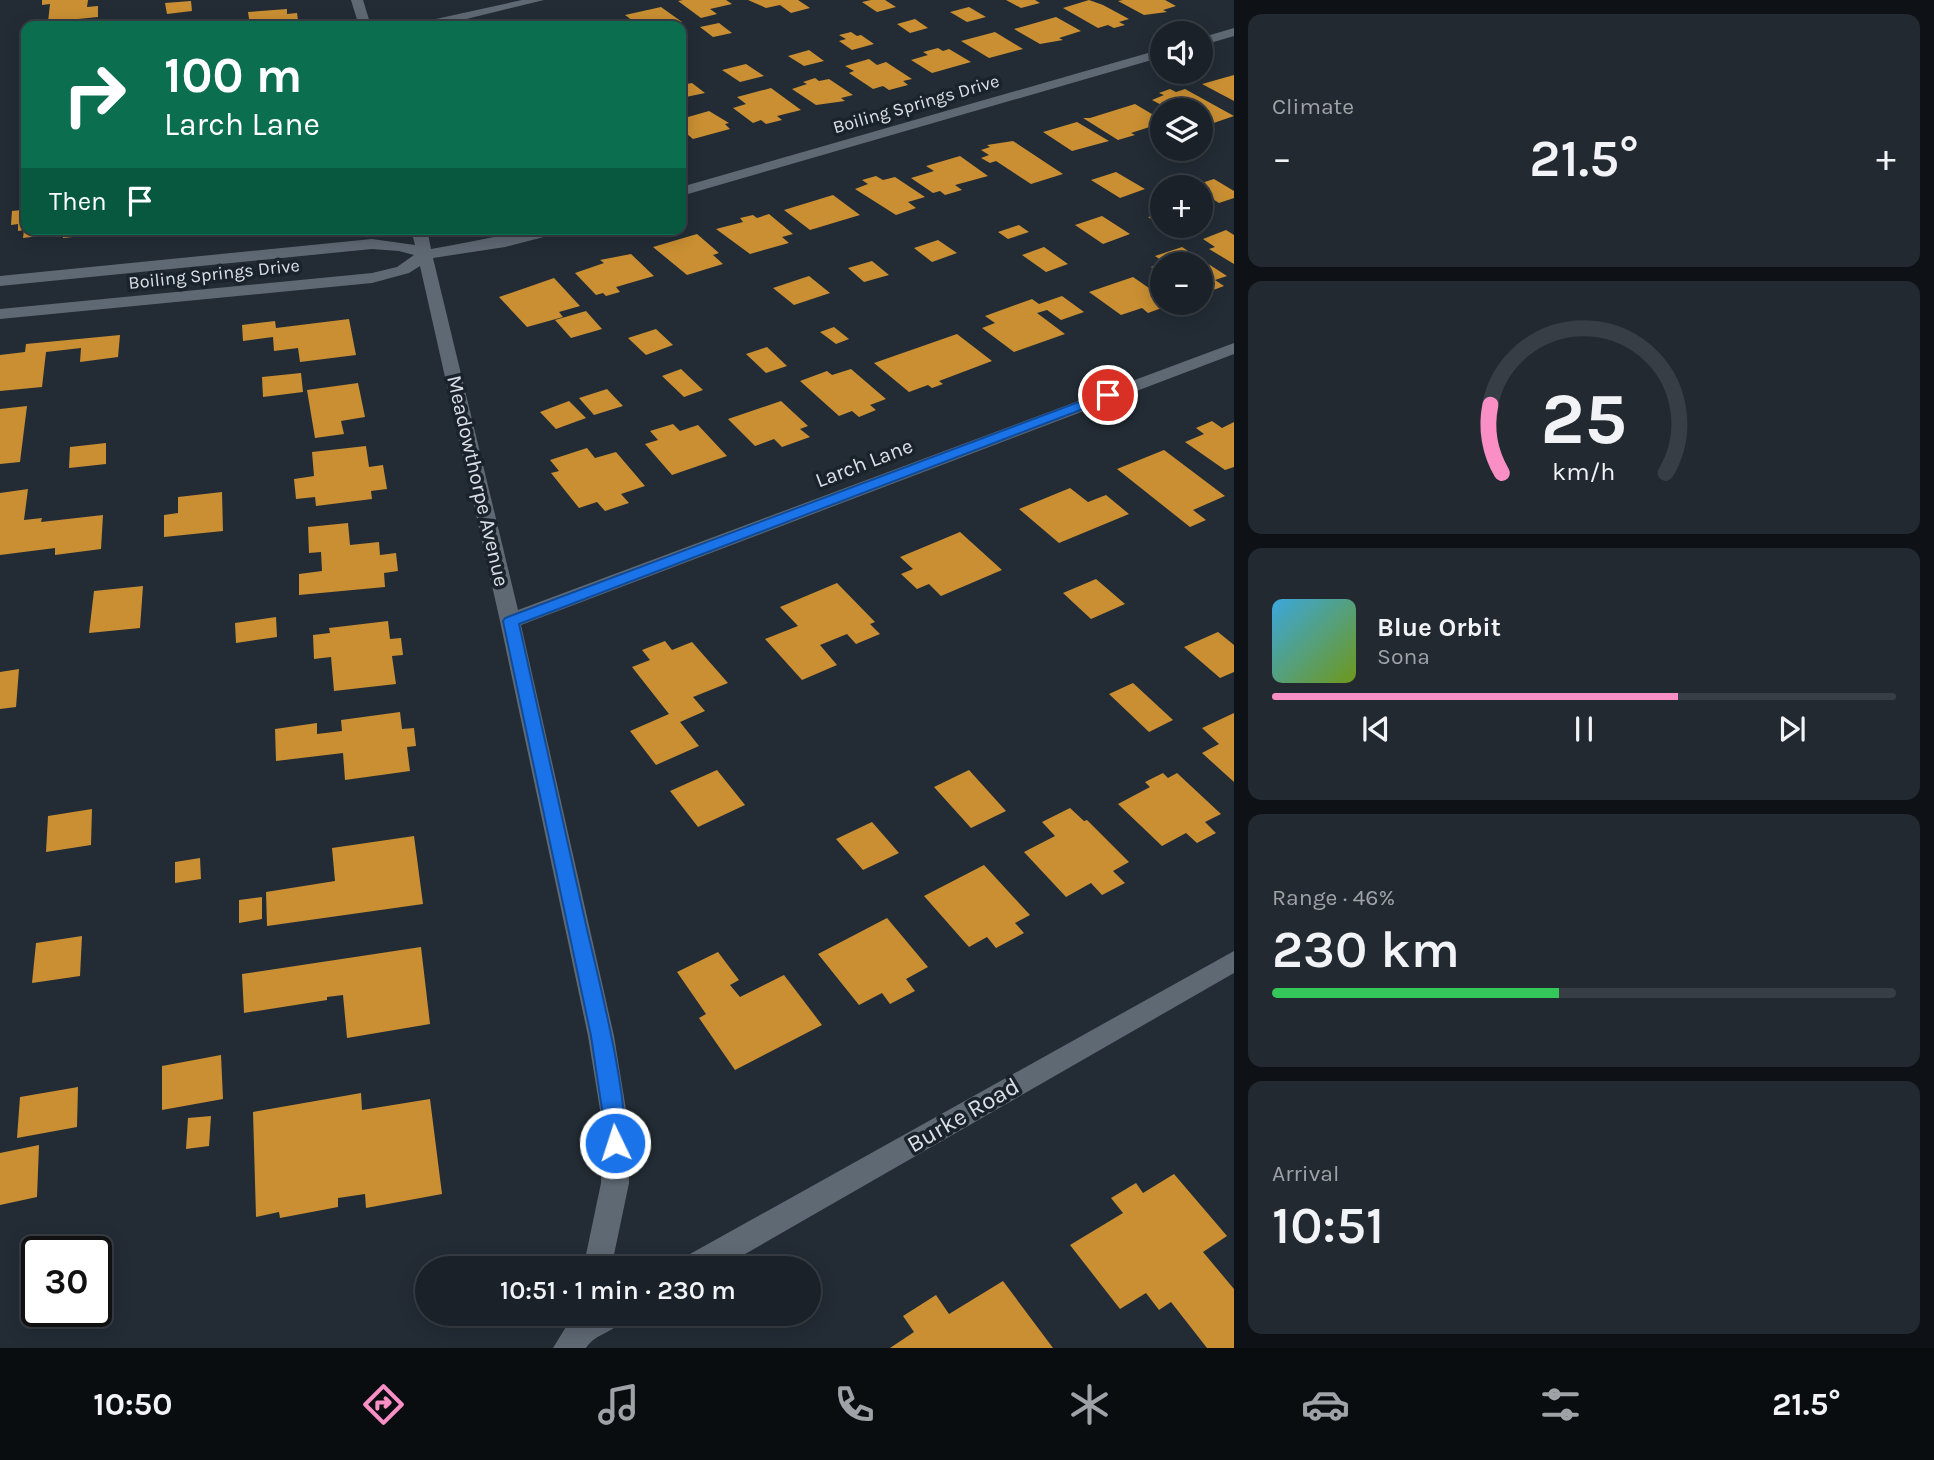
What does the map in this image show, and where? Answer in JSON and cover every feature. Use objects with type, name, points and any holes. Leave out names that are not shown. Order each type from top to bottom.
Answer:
[{"type":"street","points":[[357,0],[363,21]]},
{"type":"street","points":[[444,21],[538,0]]},
{"type":"street","points":[[1213,38],[1234,32]]},
{"type":"street","name":"Boiling Springs Drive","points":[[686,191],[1150,56]]},
{"type":"street","name":"Meadowthorpe Avenue","points":[[421,235],[510,621],[601,1036],[615,1122],[615,1183],[600,1256]]},
{"type":"street","name":"Boiling Springs Drive","points":[[0,281],[372,244],[401,246],[426,254],[505,243],[535,235]]},
{"type":"street","name":"Boiling Springs Drive","points":[[0,314],[372,278],[403,270],[426,254]]},
{"type":"street","name":"Larch Lane","points":[[510,621],[1234,348]]},
{"type":"street","name":"Burke Road","points":[[714,1256],[1234,961]]},
{"type":"street","points":[[578,1336],[593,1326]]},
{"type":"building","points":[[42,0],[88,0],[87,7],[98,6],[98,17],[48,21],[50,4],[42,5]]},
{"type":"building","points":[[726,0],[732,4],[710,9],[717,14],[701,18],[678,1]]},
{"type":"building","points":[[748,0],[798,0],[810,8],[791,13],[780,5],[766,8]]},
{"type":"building","points":[[885,0],[896,7],[877,12],[862,2]]},
{"type":"building","points":[[1006,0],[1035,0],[1040,3],[1021,8]]},
{"type":"building","points":[[1089,0],[1129,19],[1119,22],[1125,25],[1098,28],[1063,8]]},
{"type":"building","points":[[1165,0],[1176,6],[1163,10],[1167,12],[1144,15],[1118,1]]},
{"type":"building","points":[[191,1],[192,11],[167,14],[165,3]]},
{"type":"building","points":[[661,7],[681,21],[633,21],[625,15]]},
{"type":"building","points":[[969,7],[986,17],[967,22],[950,12]]},
{"type":"building","points":[[287,9],[287,14],[297,13],[298,20],[249,21],[248,12]]},
{"type":"building","points":[[1056,17],[1081,31],[1059,38],[1063,40],[1040,44],[1014,29]]},
{"type":"building","points":[[915,19],[928,28],[910,33],[897,24]]},
{"type":"building","points":[[719,23],[732,33],[713,37],[700,27]]},
{"type":"building","points":[[851,32],[874,44],[852,50],[839,41],[846,39],[839,35]]},
{"type":"building","points":[[995,32],[1023,49],[989,58],[961,41]]},
{"type":"building","points":[[938,48],[943,51],[949,49],[971,62],[932,73],[911,60],[928,55],[923,52]]},
{"type":"building","points":[[809,50],[824,61],[804,66],[788,56]]},
{"type":"building","points":[[869,59],[877,65],[886,62],[912,79],[903,81],[908,85],[889,90],[883,86],[873,89],[849,73],[854,71],[845,66]]},
{"type":"building","points":[[746,64],[764,76],[740,82],[722,70]]},
{"type":"building","points":[[1234,75],[1234,101],[1202,84],[1213,84],[1213,81]]},
{"type":"building","points":[[815,78],[819,81],[829,79],[853,95],[841,98],[845,101],[816,105],[792,89]]},
{"type":"building","points":[[692,83],[705,93],[686,97],[686,84]]},
{"type":"building","points":[[771,88],[801,110],[777,116],[782,120],[766,124],[761,120],[753,123],[733,108],[746,104],[737,97]]},
{"type":"building","points":[[1170,89],[1176,92],[1185,89],[1201,98],[1157,98],[1164,95],[1159,93]]},
{"type":"building","points":[[1135,104],[1150,113],[1150,127],[1118,140],[1083,118]]},
{"type":"building","points":[[1213,104],[1234,116],[1213,123]]},
{"type":"building","points":[[709,111],[729,123],[725,124],[730,129],[693,139],[686,133],[686,118]]},
{"type":"building","points":[[1077,122],[1109,141],[1072,151],[1043,132]]},
{"type":"building","points":[[1013,141],[1063,174],[1031,184],[996,161],[990,163],[981,158],[989,155],[981,150],[990,147],[987,145]]},
{"type":"building","points":[[960,156],[988,176],[955,185],[962,190],[945,195],[940,191],[933,193],[911,178],[934,171],[926,166]]},
{"type":"building","points":[[1116,172],[1145,189],[1120,198],[1091,180]]},
{"type":"building","points":[[876,176],[883,180],[895,177],[925,197],[908,202],[916,208],[896,215],[855,189],[868,184],[862,180]]},
{"type":"building","points":[[1213,179],[1234,191],[1234,198],[1219,203],[1213,199]]},
{"type":"building","points":[[833,195],[860,215],[810,230],[784,210]]},
{"type":"building","points":[[21,210],[21,230],[18,231],[18,224],[11,225],[12,211]]},
{"type":"building","points":[[769,214],[793,234],[782,237],[789,243],[750,254],[716,229],[743,222],[740,218],[753,215],[757,218]]},
{"type":"building","points":[[1102,216],[1130,234],[1103,244],[1075,225]]},
{"type":"building","points":[[1019,225],[1029,232],[1008,239],[998,232]]},
{"type":"building","points":[[1226,230],[1234,235],[1234,264],[1209,249],[1215,247],[1203,239],[1213,238],[1213,235]]},
{"type":"building","points":[[697,234],[719,253],[713,255],[723,264],[687,275],[653,247]]},
{"type":"building","points":[[23,235],[47,235],[23,238]]},
{"type":"building","points":[[63,235],[92,235],[63,238]]},
{"type":"building","points":[[938,240],[957,253],[932,262],[914,248]]},
{"type":"building","points":[[1044,247],[1068,264],[1046,272],[1022,255]]},
{"type":"building","points":[[1182,247],[1190,252],[1167,252]]},
{"type":"building","points":[[631,254],[654,276],[616,287],[620,292],[606,296],[603,293],[596,295],[575,273],[604,263],[600,260]]},
{"type":"building","points":[[872,261],[889,275],[864,282],[848,268]]},
{"type":"building","points":[[1213,267],[1227,276],[1215,280],[1224,286],[1213,290]]},
{"type":"building","points":[[809,276],[830,293],[794,305],[773,288]]},
{"type":"building","points":[[1133,277],[1150,289],[1150,312],[1142,308],[1121,315],[1089,292]]},
{"type":"building","points":[[554,278],[580,306],[559,312],[563,317],[527,327],[499,297]]},
{"type":"building","points":[[1062,296],[1084,312],[1061,320],[1047,310],[1037,313],[1065,334],[1014,352],[982,328],[995,323],[985,316],[1032,299],[1039,304]]},
{"type":"building","points":[[586,311],[602,329],[571,338],[555,320]]},
{"type":"building","points":[[349,319],[356,355],[300,362],[298,348],[274,351],[273,337],[243,341],[242,325],[275,321],[276,328]]},
{"type":"building","points":[[834,327],[849,339],[836,344],[820,332]]},
{"type":"building","points":[[656,329],[673,345],[646,355],[628,338]]},
{"type":"building","points":[[957,334],[992,361],[939,381],[943,384],[932,388],[928,385],[909,392],[874,363]]},
{"type":"building","points":[[120,335],[118,357],[80,362],[81,348],[46,352],[42,387],[0,391],[0,355],[25,352],[26,344]]},
{"type":"building","points":[[767,347],[787,366],[766,373],[746,354]]},
{"type":"building","points":[[681,369],[703,390],[684,397],[662,376]]},
{"type":"building","points":[[851,369],[886,399],[870,405],[876,410],[859,417],[852,411],[839,416],[800,381],[827,371],[832,375]]},
{"type":"building","points":[[301,373],[303,392],[263,397],[262,377]]},
{"type":"building","points":[[358,383],[365,417],[341,421],[344,434],[315,438],[307,390]]},
{"type":"building","points":[[607,389],[623,406],[594,415],[579,398]]},
{"type":"building","points":[[569,401],[586,418],[556,429],[540,412]]},
{"type":"building","points":[[781,401],[808,426],[800,429],[810,437],[782,447],[774,439],[755,446],[728,419]]},
{"type":"building","points":[[27,406],[20,462],[0,464],[0,409]]},
{"type":"building","points":[[1212,421],[1222,428],[1234,422],[1234,467],[1225,470],[1185,442],[1204,434],[1196,428]]},
{"type":"building","points":[[673,424],[680,431],[698,425],[727,456],[672,475],[645,444],[658,440],[650,431]]},
{"type":"building","points":[[106,443],[106,464],[69,468],[70,447]]},
{"type":"building","points":[[366,446],[369,467],[383,465],[387,489],[371,491],[372,499],[316,506],[315,497],[296,499],[294,479],[314,476],[312,452]]},
{"type":"building","points":[[587,448],[595,458],[616,452],[645,486],[621,494],[629,503],[605,511],[597,502],[579,508],[551,473],[559,471],[550,460]]},
{"type":"building","points":[[1164,450],[1225,496],[1193,510],[1206,520],[1190,527],[1117,469]]},
{"type":"building","points":[[1070,488],[1088,502],[1106,495],[1129,514],[1059,543],[1019,509]]},
{"type":"building","points":[[28,489],[24,520],[42,518],[41,522],[103,515],[101,549],[55,555],[55,548],[0,555],[0,493]]},
{"type":"building","points":[[222,492],[223,531],[164,537],[164,515],[178,513],[178,497]]},
{"type":"building","points":[[348,523],[350,545],[379,542],[380,555],[396,553],[398,571],[384,573],[385,587],[299,595],[299,574],[322,571],[321,552],[309,553],[308,527]]},
{"type":"building","points":[[960,532],[1002,570],[941,596],[929,584],[917,589],[901,574],[913,569],[900,557]]},
{"type":"building","points":[[1096,579],[1125,604],[1091,619],[1063,593]]},
{"type":"building","points":[[837,583],[875,622],[870,624],[880,634],[856,644],[847,634],[820,645],[837,665],[802,680],[765,639],[798,626],[780,607]]},
{"type":"building","points":[[143,586],[140,628],[89,633],[94,591]]},
{"type":"building","points":[[276,617],[277,637],[236,643],[235,623]]},
{"type":"building","points":[[388,621],[390,639],[401,638],[403,655],[392,656],[396,684],[334,691],[331,657],[314,659],[313,635],[330,633],[329,628]]},
{"type":"building","points":[[1218,632],[1234,645],[1234,672],[1220,678],[1184,647]]},
{"type":"building","points":[[665,641],[672,650],[692,642],[728,683],[693,697],[705,711],[680,722],[699,746],[656,765],[630,731],[669,714],[632,667],[650,660],[642,650]]},
{"type":"building","points":[[19,669],[16,707],[0,709],[0,672]]},
{"type":"building","points":[[1133,683],[1173,720],[1149,732],[1109,694]]},
{"type":"building","points":[[400,712],[402,729],[414,728],[416,746],[407,747],[410,771],[345,780],[343,753],[276,761],[275,729],[317,723],[317,734],[342,731],[341,720]]},
{"type":"building","points":[[1234,713],[1234,782],[1202,753],[1219,744],[1202,728]]},
{"type":"building","points":[[717,770],[745,805],[698,827],[670,791]]},
{"type":"building","points":[[969,770],[1006,811],[971,828],[934,787]]},
{"type":"building","points":[[1163,773],[1168,778],[1177,773],[1221,814],[1205,822],[1216,833],[1197,843],[1186,833],[1162,846],[1118,804],[1150,787],[1145,782]]},
{"type":"building","points":[[1070,808],[1084,821],[1087,820],[1129,862],[1113,871],[1125,883],[1102,895],[1091,883],[1066,897],[1024,852],[1055,836],[1042,822]]},
{"type":"building","points":[[92,809],[91,845],[46,852],[48,816]]},
{"type":"building","points":[[872,822],[899,853],[863,870],[836,839]]},
{"type":"building","points":[[414,836],[423,904],[267,926],[266,892],[335,881],[332,848]]},
{"type":"building","points":[[200,858],[201,879],[175,883],[175,862]]},
{"type":"building","points":[[984,865],[1030,915],[1015,923],[1024,933],[996,948],[987,937],[969,947],[924,896]]},
{"type":"building","points":[[262,897],[262,919],[239,923],[239,900]]},
{"type":"building","points":[[887,918],[928,967],[906,979],[915,991],[890,1004],[882,993],[859,1005],[818,954]]},
{"type":"building","points":[[82,936],[80,976],[32,983],[36,943]]},
{"type":"building","points":[[421,947],[430,1024],[347,1038],[343,995],[244,1013],[242,974]]},
{"type":"building","points":[[718,952],[739,980],[730,985],[740,997],[784,975],[822,1025],[735,1070],[699,1018],[706,1014],[677,972]]},
{"type":"building","points":[[221,1055],[223,1099],[162,1110],[162,1066]]},
{"type":"building","points":[[78,1087],[77,1127],[17,1138],[20,1097]]},
{"type":"building","points":[[361,1093],[362,1110],[430,1099],[442,1194],[366,1208],[365,1194],[338,1198],[338,1207],[280,1218],[279,1212],[256,1217],[253,1112]]},
{"type":"building","points":[[211,1116],[209,1146],[186,1149],[188,1118]]},
{"type":"building","points":[[39,1145],[37,1197],[0,1205],[0,1153]]},
{"type":"building","points":[[1174,1174],[1227,1236],[1203,1252],[1234,1289],[1234,1348],[1207,1348],[1171,1302],[1159,1310],[1146,1293],[1120,1309],[1070,1245],[1123,1213],[1111,1198],[1136,1183],[1143,1193]]},
{"type":"building","points":[[1003,1281],[1053,1348],[890,1348],[914,1332],[903,1316],[936,1295],[949,1314]]},
{"type":"route","points":[[615,1143],[615,1122],[601,1036],[510,621],[1108,395]]}]
